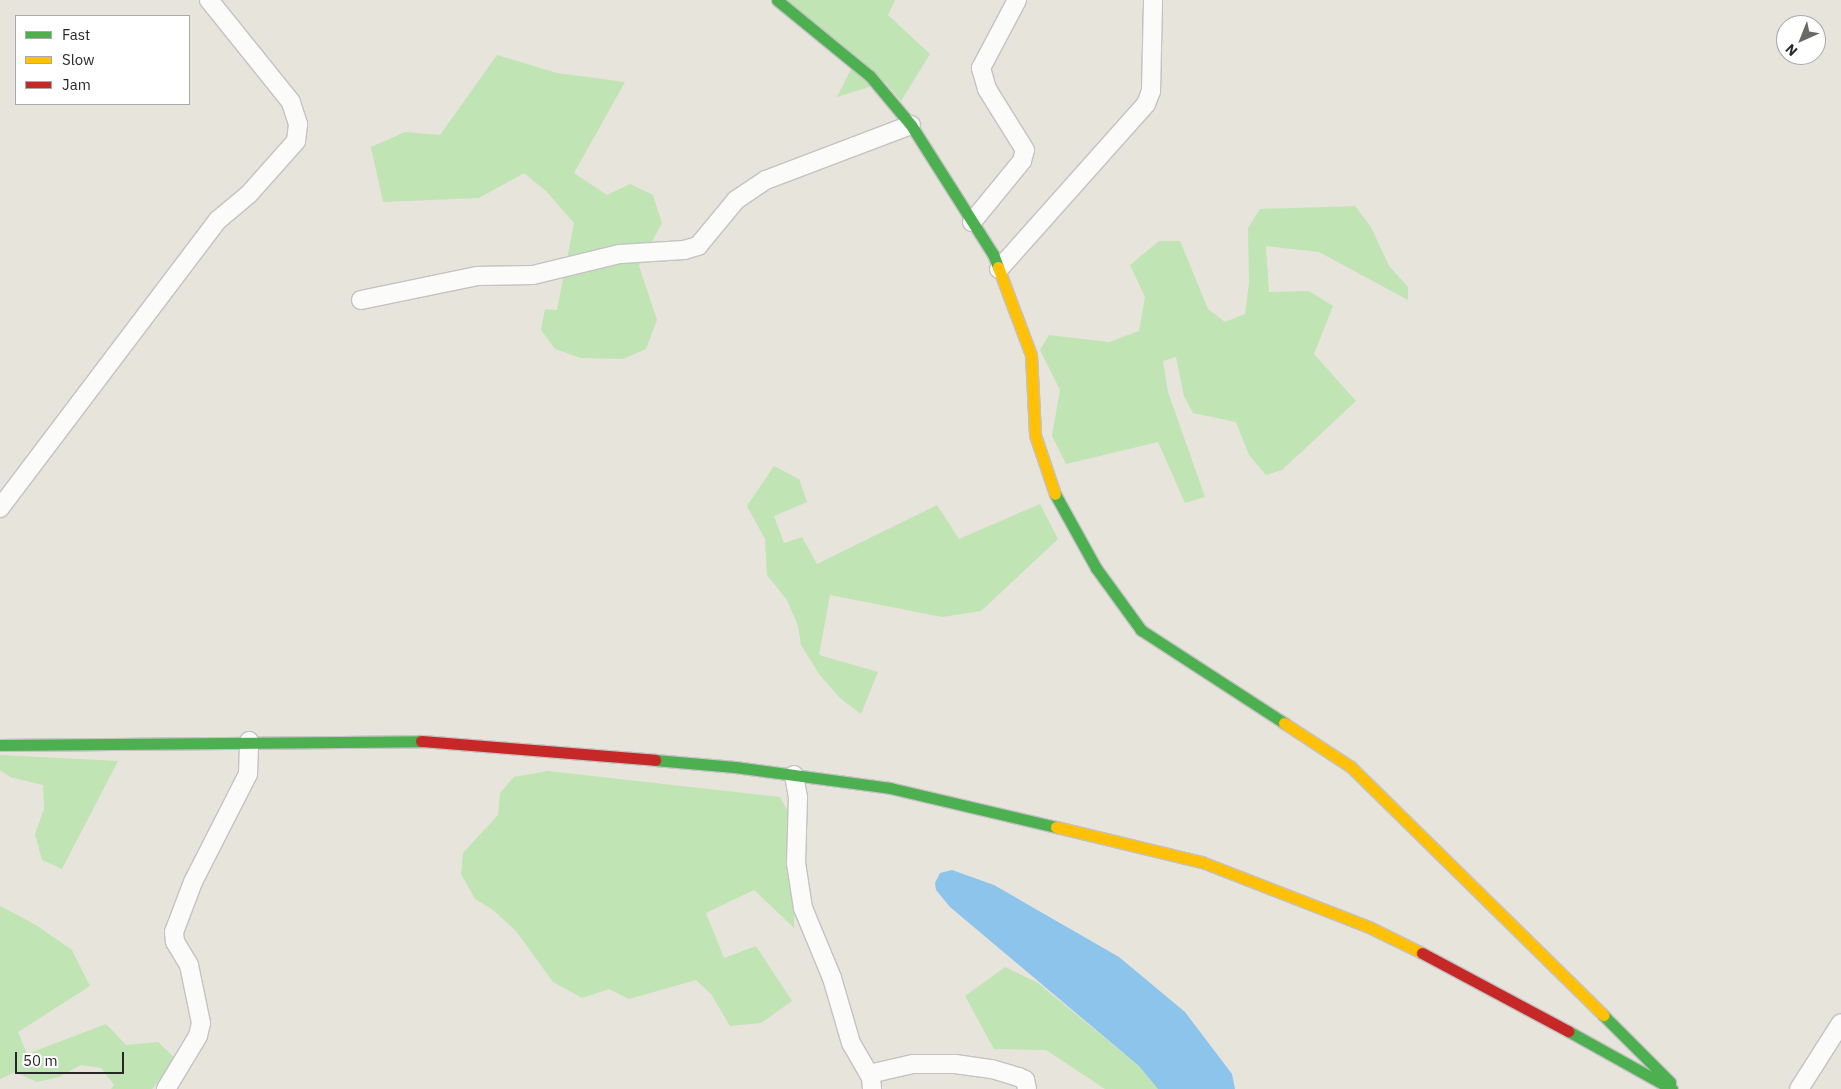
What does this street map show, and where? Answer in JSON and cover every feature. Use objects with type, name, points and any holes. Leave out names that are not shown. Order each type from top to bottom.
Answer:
[{"type":"main road","points":[[778,0],[870,76],[911,125],[972,222],[999,269],[1031,355],[1035,434],[1054,492],[1096,568],[1141,630],[1351,767],[1677,1089]]},
{"type":"main road","points":[[0,745],[395,739],[572,752],[794,775],[890,788],[1202,862],[1371,928],[1507,996],[1672,1089]]},
{"type":"street","points":[[0,508],[218,220],[249,194],[296,141],[298,124],[291,102],[209,0]]},
{"type":"street","points":[[972,222],[1022,160],[1024,150],[987,89],[981,68],[1017,0]]},
{"type":"street","points":[[999,269],[1146,104],[1152,91],[1153,0]]},
{"type":"street","points":[[361,300],[477,276],[533,274],[620,254],[684,250],[698,246],[736,200],[766,180],[911,125]]},
{"type":"street","points":[[166,1089],[198,1036],[201,1024],[189,965],[175,942],[174,932],[194,882],[248,774],[250,741]]},
{"type":"street","points":[[794,775],[798,797],[796,863],[802,908],[832,978],[851,1043],[870,1081],[913,1064],[955,1064],[1019,1077],[1024,1080],[1027,1089]]},
{"type":"street","points":[[1799,1089],[1841,1022]]},
{"type":"green space","points":[[784,0],[895,0],[888,15],[930,54],[901,101],[885,82],[837,97],[856,59]]},
{"type":"green space","points":[[497,55],[557,73],[625,82],[574,173],[607,195],[630,184],[653,195],[662,223],[639,266],[657,320],[646,349],[623,359],[581,358],[555,349],[541,330],[545,309],[557,310],[574,223],[546,191],[524,173],[479,198],[383,202],[371,147],[405,132],[440,135]]},
{"type":"green space","points":[[1355,206],[1371,227],[1389,266],[1408,287],[1408,300],[1319,252],[1266,246],[1269,292],[1309,291],[1333,306],[1314,354],[1356,401],[1282,470],[1266,475],[1249,455],[1236,422],[1193,413],[1184,396],[1176,357],[1163,361],[1168,392],[1205,497],[1185,503],[1158,442],[1066,464],[1052,436],[1060,390],[1040,350],[1049,335],[1109,342],[1139,331],[1145,297],[1130,265],[1159,241],[1180,241],[1208,309],[1225,322],[1245,314],[1249,283],[1248,228],[1260,209]]},
{"type":"green space","points":[[774,466],[799,479],[807,502],[774,516],[784,543],[802,537],[817,564],[937,505],[959,539],[1040,504],[1058,539],[981,611],[942,617],[830,595],[819,655],[878,672],[861,714],[840,698],[819,674],[801,645],[798,626],[787,600],[767,575],[765,539],[747,506]]},
{"type":"green space","points":[[0,755],[118,761],[62,869],[42,860],[35,834],[44,809],[43,785],[10,777],[0,770]]},
{"type":"green space","points":[[548,771],[780,797],[796,826],[794,928],[754,890],[706,913],[724,958],[756,946],[792,1001],[761,1023],[730,1026],[711,994],[696,980],[629,999],[609,989],[582,998],[553,982],[516,931],[493,910],[475,899],[461,874],[463,853],[498,815],[500,793],[514,777]]},
{"type":"green space","points":[[0,906],[36,925],[72,950],[90,986],[18,1032],[27,1054],[106,1024],[126,1045],[158,1042],[176,1059],[152,1089],[111,1089],[114,1085],[101,1068],[81,1065],[59,1077],[37,1082],[15,1072],[0,1079]]},
{"type":"green space","points":[[1005,967],[1038,983],[1139,1066],[1158,1089],[1105,1089],[1046,1050],[994,1049],[965,996]]},
{"type":"water","points":[[952,870],[994,885],[1119,957],[1185,1012],[1232,1074],[1235,1089],[1158,1089],[1139,1066],[950,907],[936,890],[935,883],[940,873]]},
{"type":"traffic: fast","points":[[777,0],[870,76],[911,125],[993,254],[998,267]]},
{"type":"traffic: fast","points":[[1055,494],[1096,568],[1141,630],[1284,723]]},
{"type":"traffic: fast","points":[[0,745],[421,741]]},
{"type":"traffic: fast","points":[[655,760],[735,767],[890,788],[1056,827]]},
{"type":"traffic: fast","points":[[1603,1015],[1670,1082]]},
{"type":"traffic: fast","points":[[1568,1031],[1672,1089]]},
{"type":"traffic: slow","points":[[998,267],[1031,355],[1035,435],[1055,494]]},
{"type":"traffic: slow","points":[[1284,723],[1351,767],[1603,1015]]},
{"type":"traffic: slow","points":[[1056,827],[1202,862],[1371,928],[1422,953]]},
{"type":"traffic: jam","points":[[421,741],[655,760]]},
{"type":"traffic: jam","points":[[1422,953],[1568,1031]]}]
